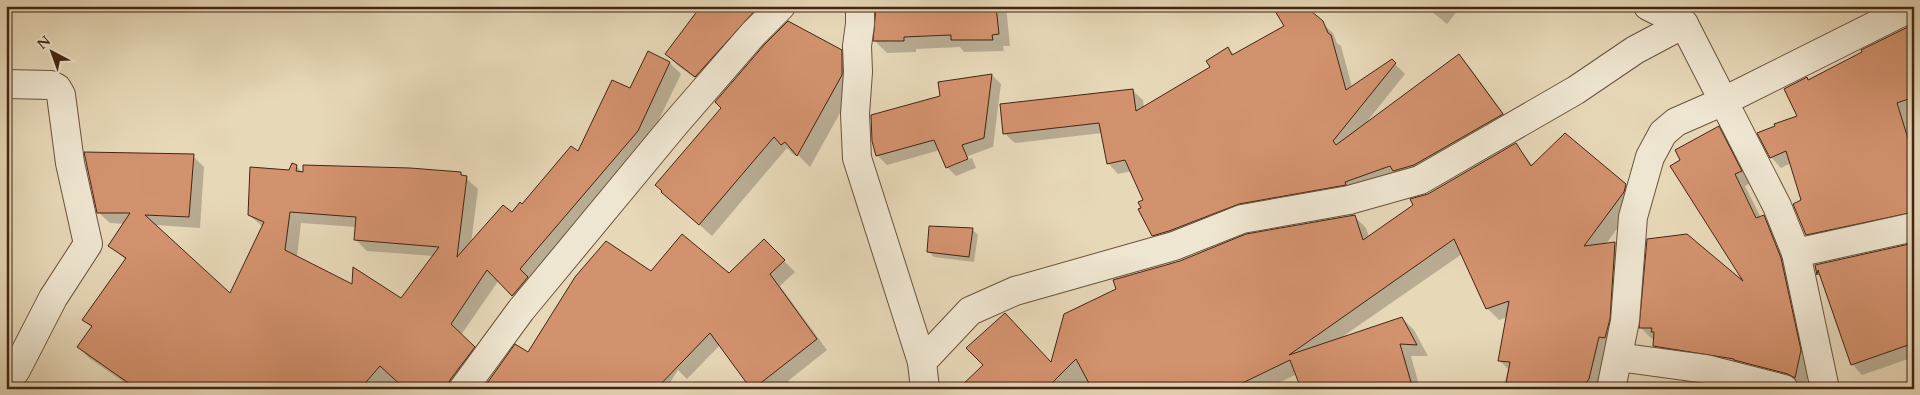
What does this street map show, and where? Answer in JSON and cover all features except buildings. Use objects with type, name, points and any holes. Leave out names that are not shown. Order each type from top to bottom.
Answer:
[{"type":"street","points":[[463,389],[521,310],[675,124],[754,32],[781,6]]},
{"type":"street","points":[[860,6],[855,114],[857,158],[922,362],[925,389]]},
{"type":"street","points":[[1648,6],[1685,15]]},
{"type":"street","points":[[1611,389],[1625,321],[1633,218],[1650,157],[1662,133],[1676,122],[1724,101],[1914,6]]},
{"type":"street","points":[[922,362],[970,311],[1015,291],[1174,246],[1242,219],[1349,200],[1420,180],[1576,90],[1685,15]]},
{"type":"street","points":[[1685,15],[1724,101],[1777,206],[1796,253],[1825,389]]},
{"type":"street","points":[[6,84],[51,85],[57,88],[61,95],[70,163],[88,244],[53,298],[16,370],[6,384]]},
{"type":"street","points":[[1796,253],[1914,227]]},
{"type":"street","points":[[1618,357],[1706,369],[1784,389]]}]
